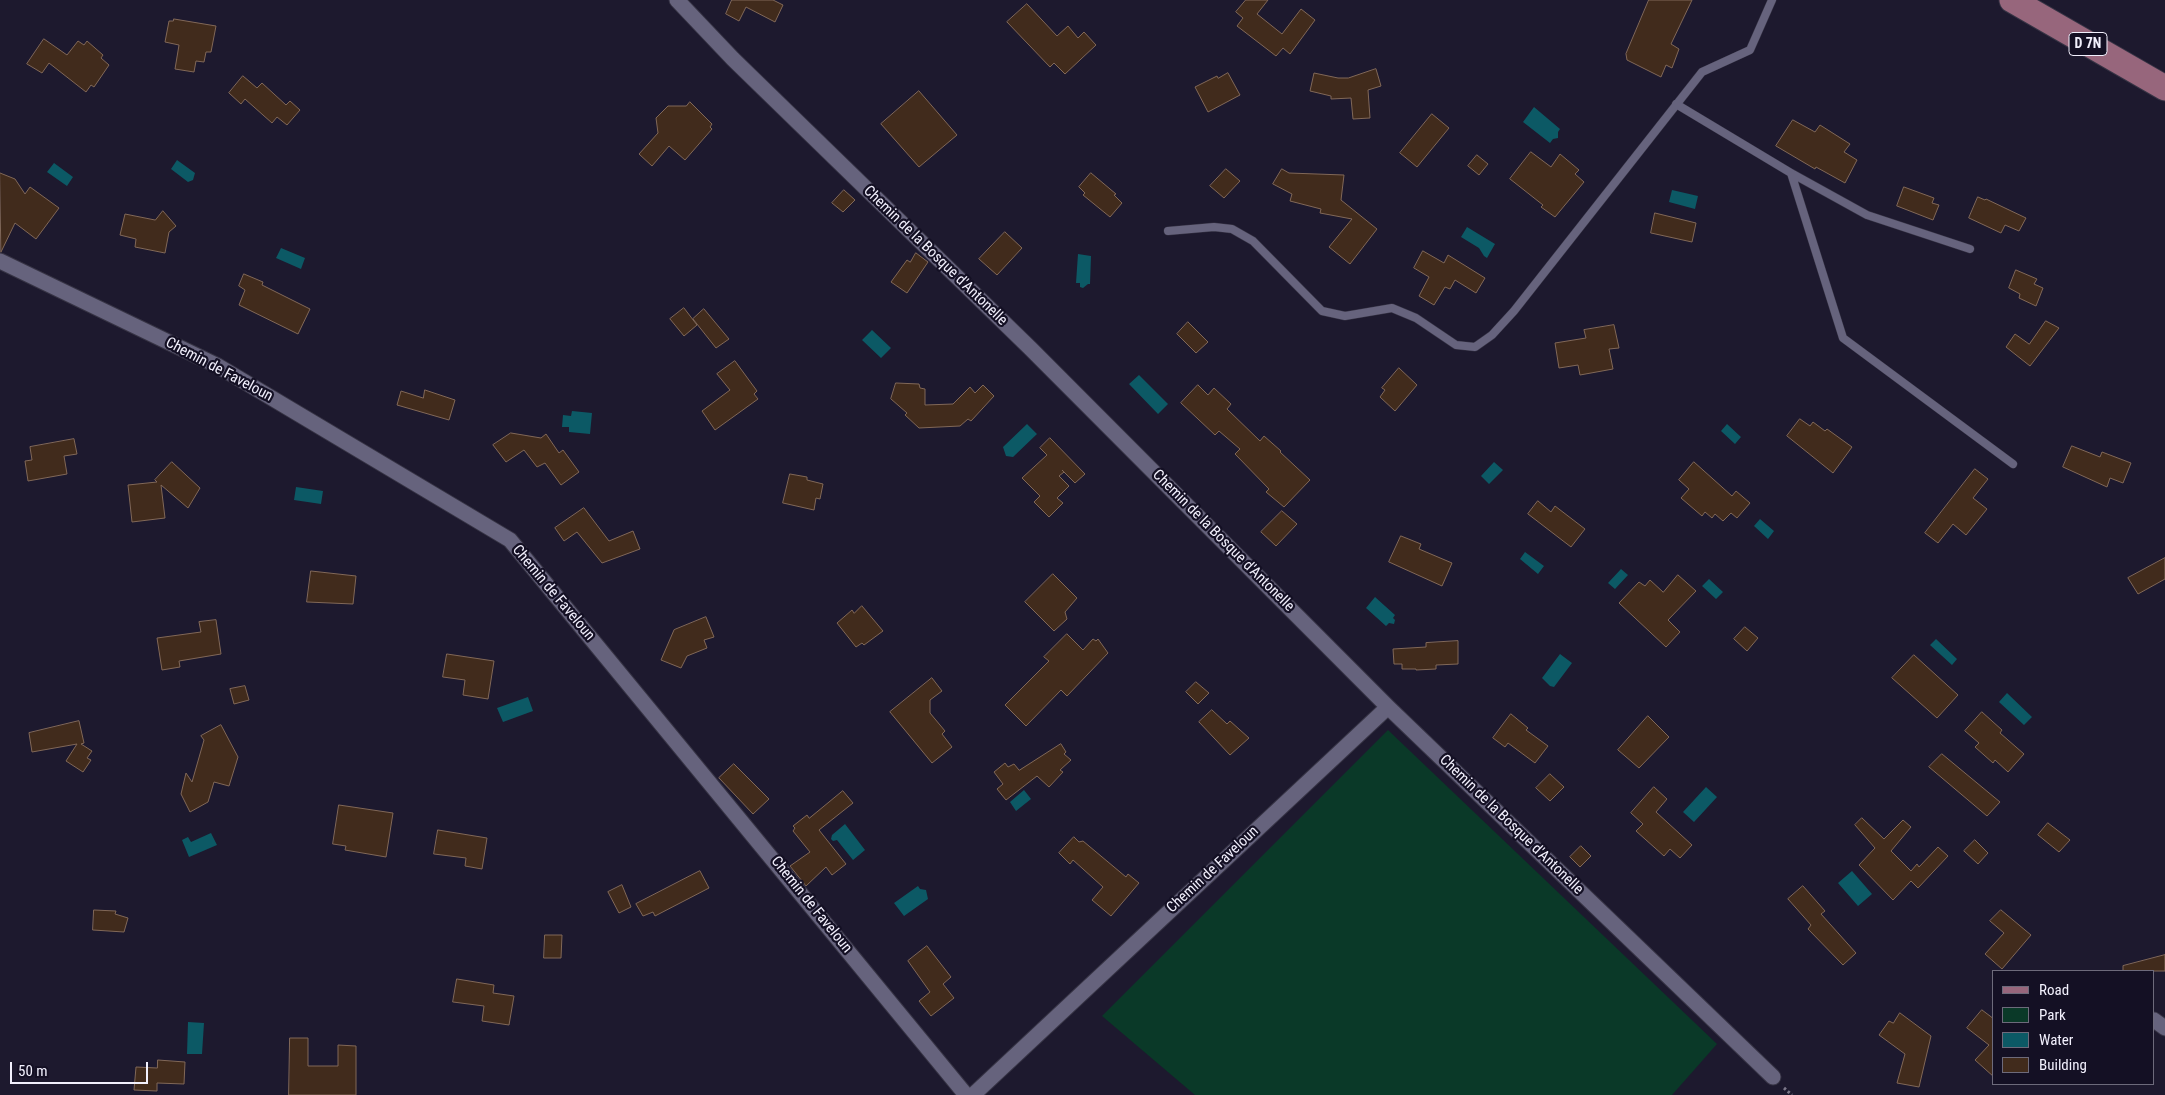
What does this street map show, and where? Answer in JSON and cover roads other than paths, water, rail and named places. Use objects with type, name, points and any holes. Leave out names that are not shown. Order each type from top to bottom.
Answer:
[{"type":"main road","name":"D 7N","points":[[2012,0],[2165,88]]},
{"type":"street","name":"Chemin de la Bosque d'Antonelle","points":[[677,0],[733,59],[1030,348],[1388,707],[1773,1077]]},
{"type":"street","name":"Chemin de Faveloun","points":[[0,261],[218,366],[510,540],[966,1095]]},
{"type":"street","name":"Chemin de Faveloun","points":[[973,1095],[1388,707]]},
{"type":"lane","points":[[1168,230],[1214,227],[1232,230],[1253,241],[1322,311],[1345,316],[1392,308],[1416,318],[1456,345],[1475,347],[1492,335],[1514,311],[1702,72],[1750,50],[1772,0]]},
{"type":"lane","points":[[1676,104],[1791,173],[1868,215],[1970,249]]},
{"type":"lane","points":[[1791,173],[1843,338],[2013,464]]},
{"type":"water","points":[[1534,107],[1560,129],[1558,138],[1553,139],[1550,143],[1523,122]]},
{"type":"water","points":[[177,160],[195,173],[193,180],[188,182],[171,169]]},
{"type":"water","points":[[54,163],[73,177],[67,186],[47,172]]},
{"type":"water","points":[[1672,190],[1698,196],[1695,209],[1669,202]]},
{"type":"water","points":[[1467,227],[1495,244],[1487,258],[1479,248],[1461,237]]},
{"type":"water","points":[[281,248],[305,258],[301,269],[276,258]]},
{"type":"water","points":[[1078,254],[1091,256],[1090,284],[1083,288],[1080,287],[1080,283],[1076,283]]},
{"type":"water","points":[[872,330],[891,348],[881,358],[862,340]]},
{"type":"water","points":[[1139,375],[1168,404],[1158,414],[1129,384]]},
{"type":"water","points":[[572,411],[592,413],[590,434],[569,432],[569,427],[562,427],[563,415],[571,416]]},
{"type":"water","points":[[1027,424],[1037,434],[1013,457],[1006,456],[1003,447]]},
{"type":"water","points":[[1727,424],[1741,437],[1735,444],[1721,431]]},
{"type":"water","points":[[1494,462],[1503,470],[1489,484],[1481,476]]},
{"type":"water","points":[[296,487],[323,491],[321,504],[294,500]]},
{"type":"water","points":[[1760,519],[1774,531],[1768,539],[1754,526]]},
{"type":"water","points":[[1525,552],[1544,566],[1538,574],[1520,559]]},
{"type":"water","points":[[1621,569],[1628,575],[1615,589],[1608,583]]},
{"type":"water","points":[[1709,579],[1723,592],[1716,599],[1702,586]]},
{"type":"water","points":[[1375,597],[1395,615],[1393,618],[1395,620],[1394,624],[1389,623],[1386,626],[1366,608]]},
{"type":"water","points":[[1936,639],[1957,659],[1952,665],[1930,645]]},
{"type":"water","points":[[1560,654],[1572,663],[1554,687],[1550,686],[1542,678]]},
{"type":"water","points":[[2007,693],[2032,717],[2024,725],[1999,702]]},
{"type":"water","points":[[528,697],[533,711],[503,722],[497,708]]},
{"type":"water","points":[[1706,787],[1717,797],[1694,822],[1683,812]]},
{"type":"water","points":[[1024,790],[1031,799],[1016,811],[1010,802]]},
{"type":"water","points":[[845,824],[865,850],[853,860],[837,840],[833,841],[831,839],[832,835]]},
{"type":"water","points":[[211,833],[217,845],[189,857],[182,840],[188,837],[191,842]]},
{"type":"water","points":[[1852,871],[1872,894],[1858,906],[1838,883]]},
{"type":"water","points":[[918,886],[920,889],[926,890],[928,899],[904,916],[894,903]]},
{"type":"water","points":[[188,1022],[204,1023],[202,1054],[187,1054]]}]
